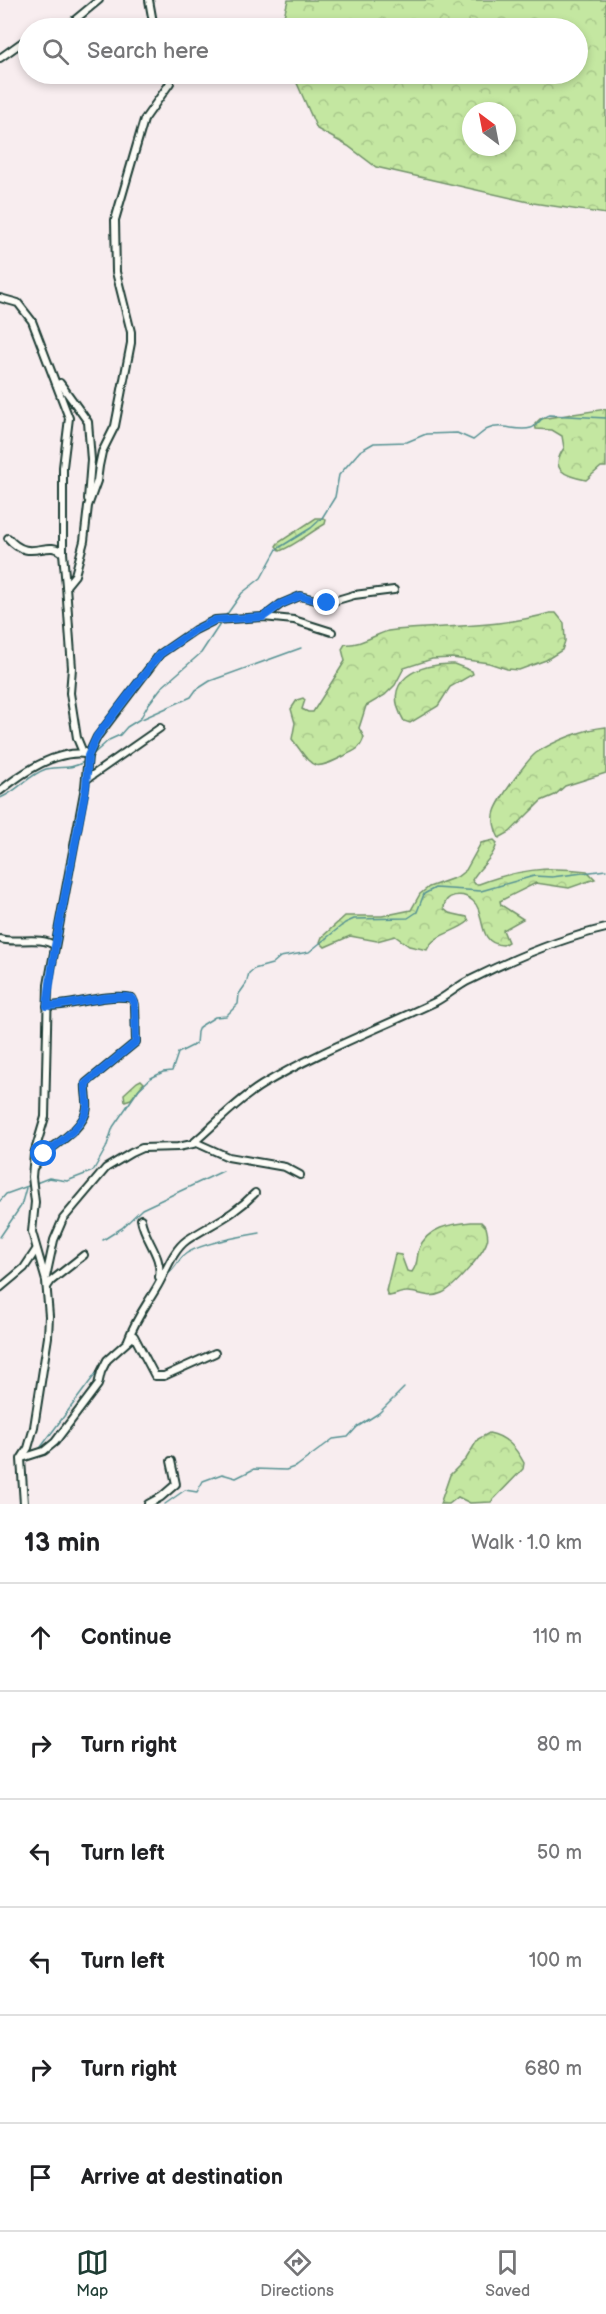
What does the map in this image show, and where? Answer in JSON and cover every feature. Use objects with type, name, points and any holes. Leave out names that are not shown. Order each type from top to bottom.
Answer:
[{"type":"street","points":[[77,18],[99,0]]},
{"type":"street","points":[[149,0],[152,18]]},
{"type":"street","points":[[0,58],[18,45]]},
{"type":"street","points":[[88,506],[97,481],[102,452],[115,426],[131,343],[131,332],[126,322],[116,272],[115,220],[144,120],[169,84]]},
{"type":"street","points":[[0,298],[18,303],[32,321],[69,418],[63,467],[63,553],[72,668],[70,693],[77,738],[87,755]]},
{"type":"street","points":[[51,371],[88,422],[91,460],[84,541],[75,575],[66,586]]},
{"type":"street","points":[[9,538],[19,549],[54,547],[63,553]]},
{"type":"street","points":[[263,617],[281,604],[300,596],[327,603],[354,595],[394,590]]},
{"type":"street","points":[[24,1504],[21,1458],[28,1448],[34,1426],[48,1337],[49,1316],[46,1284],[32,1232],[35,1202],[34,1154],[45,1117],[47,1006],[55,946],[86,780],[87,755],[97,736],[160,654],[195,630],[215,620],[263,617],[294,620],[332,632]]},
{"type":"street","points":[[86,780],[160,728]]},
{"type":"street","points":[[0,791],[27,771],[66,755],[87,755]]},
{"type":"street","points":[[192,1144],[248,1094],[321,1054],[437,1001],[468,981],[530,952],[566,938],[606,928]]},
{"type":"street","points":[[0,939],[38,941],[52,943],[55,946]]},
{"type":"street","points":[[33,1169],[44,1154],[64,1141],[83,1117],[87,1107],[86,1083],[136,1042],[135,1005],[132,998],[121,996],[47,1006]]},
{"type":"street","points":[[46,1284],[49,1259],[58,1227],[106,1168],[142,1148],[205,1145],[228,1157],[285,1167],[300,1175]]},
{"type":"street","points":[[128,1340],[136,1318],[185,1242],[240,1209],[255,1193]]},
{"type":"street","points":[[141,1219],[142,1229],[161,1268],[158,1286]]},
{"type":"street","points":[[0,1288],[24,1268],[36,1249]]},
{"type":"street","points":[[46,1284],[84,1255]]},
{"type":"street","points":[[21,1458],[44,1451],[55,1442],[98,1385],[107,1360],[134,1336],[151,1372],[159,1377],[215,1353]]},
{"type":"street","points":[[148,1504],[161,1497],[176,1484],[171,1461]]},
{"type":"green space","points":[[288,0],[606,0],[606,214],[533,203],[376,167],[348,146],[317,129],[297,84],[588,84],[588,18],[284,18]]},
{"type":"green space","points":[[606,409],[606,467],[601,467],[586,480],[566,474],[559,467],[558,462],[564,448],[562,436],[552,430],[536,429],[535,424],[540,419]]},
{"type":"green space","points":[[316,518],[326,520],[325,524],[280,551],[276,546],[278,543]]},
{"type":"green space","points":[[556,613],[564,623],[565,641],[562,650],[546,660],[519,670],[452,658],[432,659],[404,668],[395,685],[385,695],[366,706],[359,728],[364,737],[361,745],[354,751],[319,765],[309,761],[292,739],[295,723],[291,709],[297,700],[303,698],[305,700],[302,709],[313,712],[345,661],[342,649],[345,644],[361,642],[388,631],[497,623]]},
{"type":"green space","points":[[454,664],[472,671],[473,674],[450,687],[438,706],[410,723],[404,721],[398,707],[397,695],[406,677],[428,667]]},
{"type":"green space","points":[[606,727],[606,773],[565,786],[555,795],[541,801],[510,832],[499,838],[494,825],[495,811],[507,789],[532,757],[560,740],[588,730]]},
{"type":"green space","points":[[494,840],[497,843],[490,858],[472,880],[475,884],[519,872],[545,869],[587,871],[595,879],[569,888],[536,883],[500,901],[501,905],[523,919],[503,930],[508,942],[503,945],[494,943],[485,934],[477,906],[473,901],[459,895],[447,900],[444,909],[449,913],[467,917],[469,921],[435,940],[427,950],[409,946],[395,936],[377,941],[350,936],[325,947],[320,942],[322,937],[345,916],[382,916],[411,910],[420,894],[429,887],[457,877],[466,870],[481,843]]},
{"type":"green space","points":[[141,1080],[144,1083],[131,1099],[125,1101],[124,1094]]},
{"type":"green space","points":[[481,1222],[486,1227],[488,1239],[475,1261],[461,1278],[437,1295],[406,1292],[388,1296],[386,1291],[395,1254],[401,1255],[407,1271],[412,1272],[419,1249],[428,1236],[440,1228]]},
{"type":"green space","points":[[489,1433],[501,1437],[518,1452],[524,1463],[523,1469],[491,1502],[470,1503],[458,1497],[449,1504],[440,1504],[450,1475],[466,1459],[478,1439]]},
{"type":"waterway","points":[[225,617],[242,593],[261,578],[277,549],[311,528],[322,518],[335,497],[339,475],[360,451],[374,443],[407,442],[426,434],[457,433],[473,440],[493,427],[531,428],[549,415],[606,418]]},
{"type":"waterway","points":[[90,757],[109,740],[120,735],[127,727],[140,719],[161,688],[201,653],[222,621]]},
{"type":"waterway","points":[[142,719],[191,697],[196,690],[210,681],[301,648]]},
{"type":"waterway","points":[[0,798],[46,769],[68,767],[84,762]]},
{"type":"waterway","points":[[36,1183],[49,1178],[67,1181],[93,1171],[106,1148],[113,1127],[139,1089],[151,1078],[163,1072],[172,1071],[178,1053],[196,1044],[199,1027],[215,1017],[226,1016],[238,1004],[239,994],[246,984],[249,973],[254,969],[272,964],[280,957],[309,952],[345,923],[354,919],[408,918],[417,912],[424,894],[435,888],[481,891],[534,876],[552,877],[606,870]]},
{"type":"waterway","points":[[103,1240],[122,1228],[142,1209],[223,1171]]},
{"type":"waterway","points":[[0,1201],[6,1194],[31,1185]]},
{"type":"waterway","points":[[0,1237],[21,1206],[26,1188]]},
{"type":"waterway","points":[[134,1332],[168,1274],[183,1256],[208,1244],[260,1233]]},
{"type":"waterway","points":[[38,1451],[100,1368]]},
{"type":"waterway","points":[[165,1504],[185,1490],[197,1492],[203,1481],[222,1474],[236,1478],[254,1469],[286,1470],[297,1466],[333,1439],[348,1437],[357,1427],[379,1413],[404,1388]]},
{"type":"route","points":[[44,1154],[64,1141],[83,1117],[87,1107],[86,1083],[136,1042],[135,1005],[132,998],[121,996],[47,1006],[48,985],[86,787],[88,756],[97,736],[160,654],[195,630],[215,620],[263,617],[281,604],[300,596],[327,603]]}]
